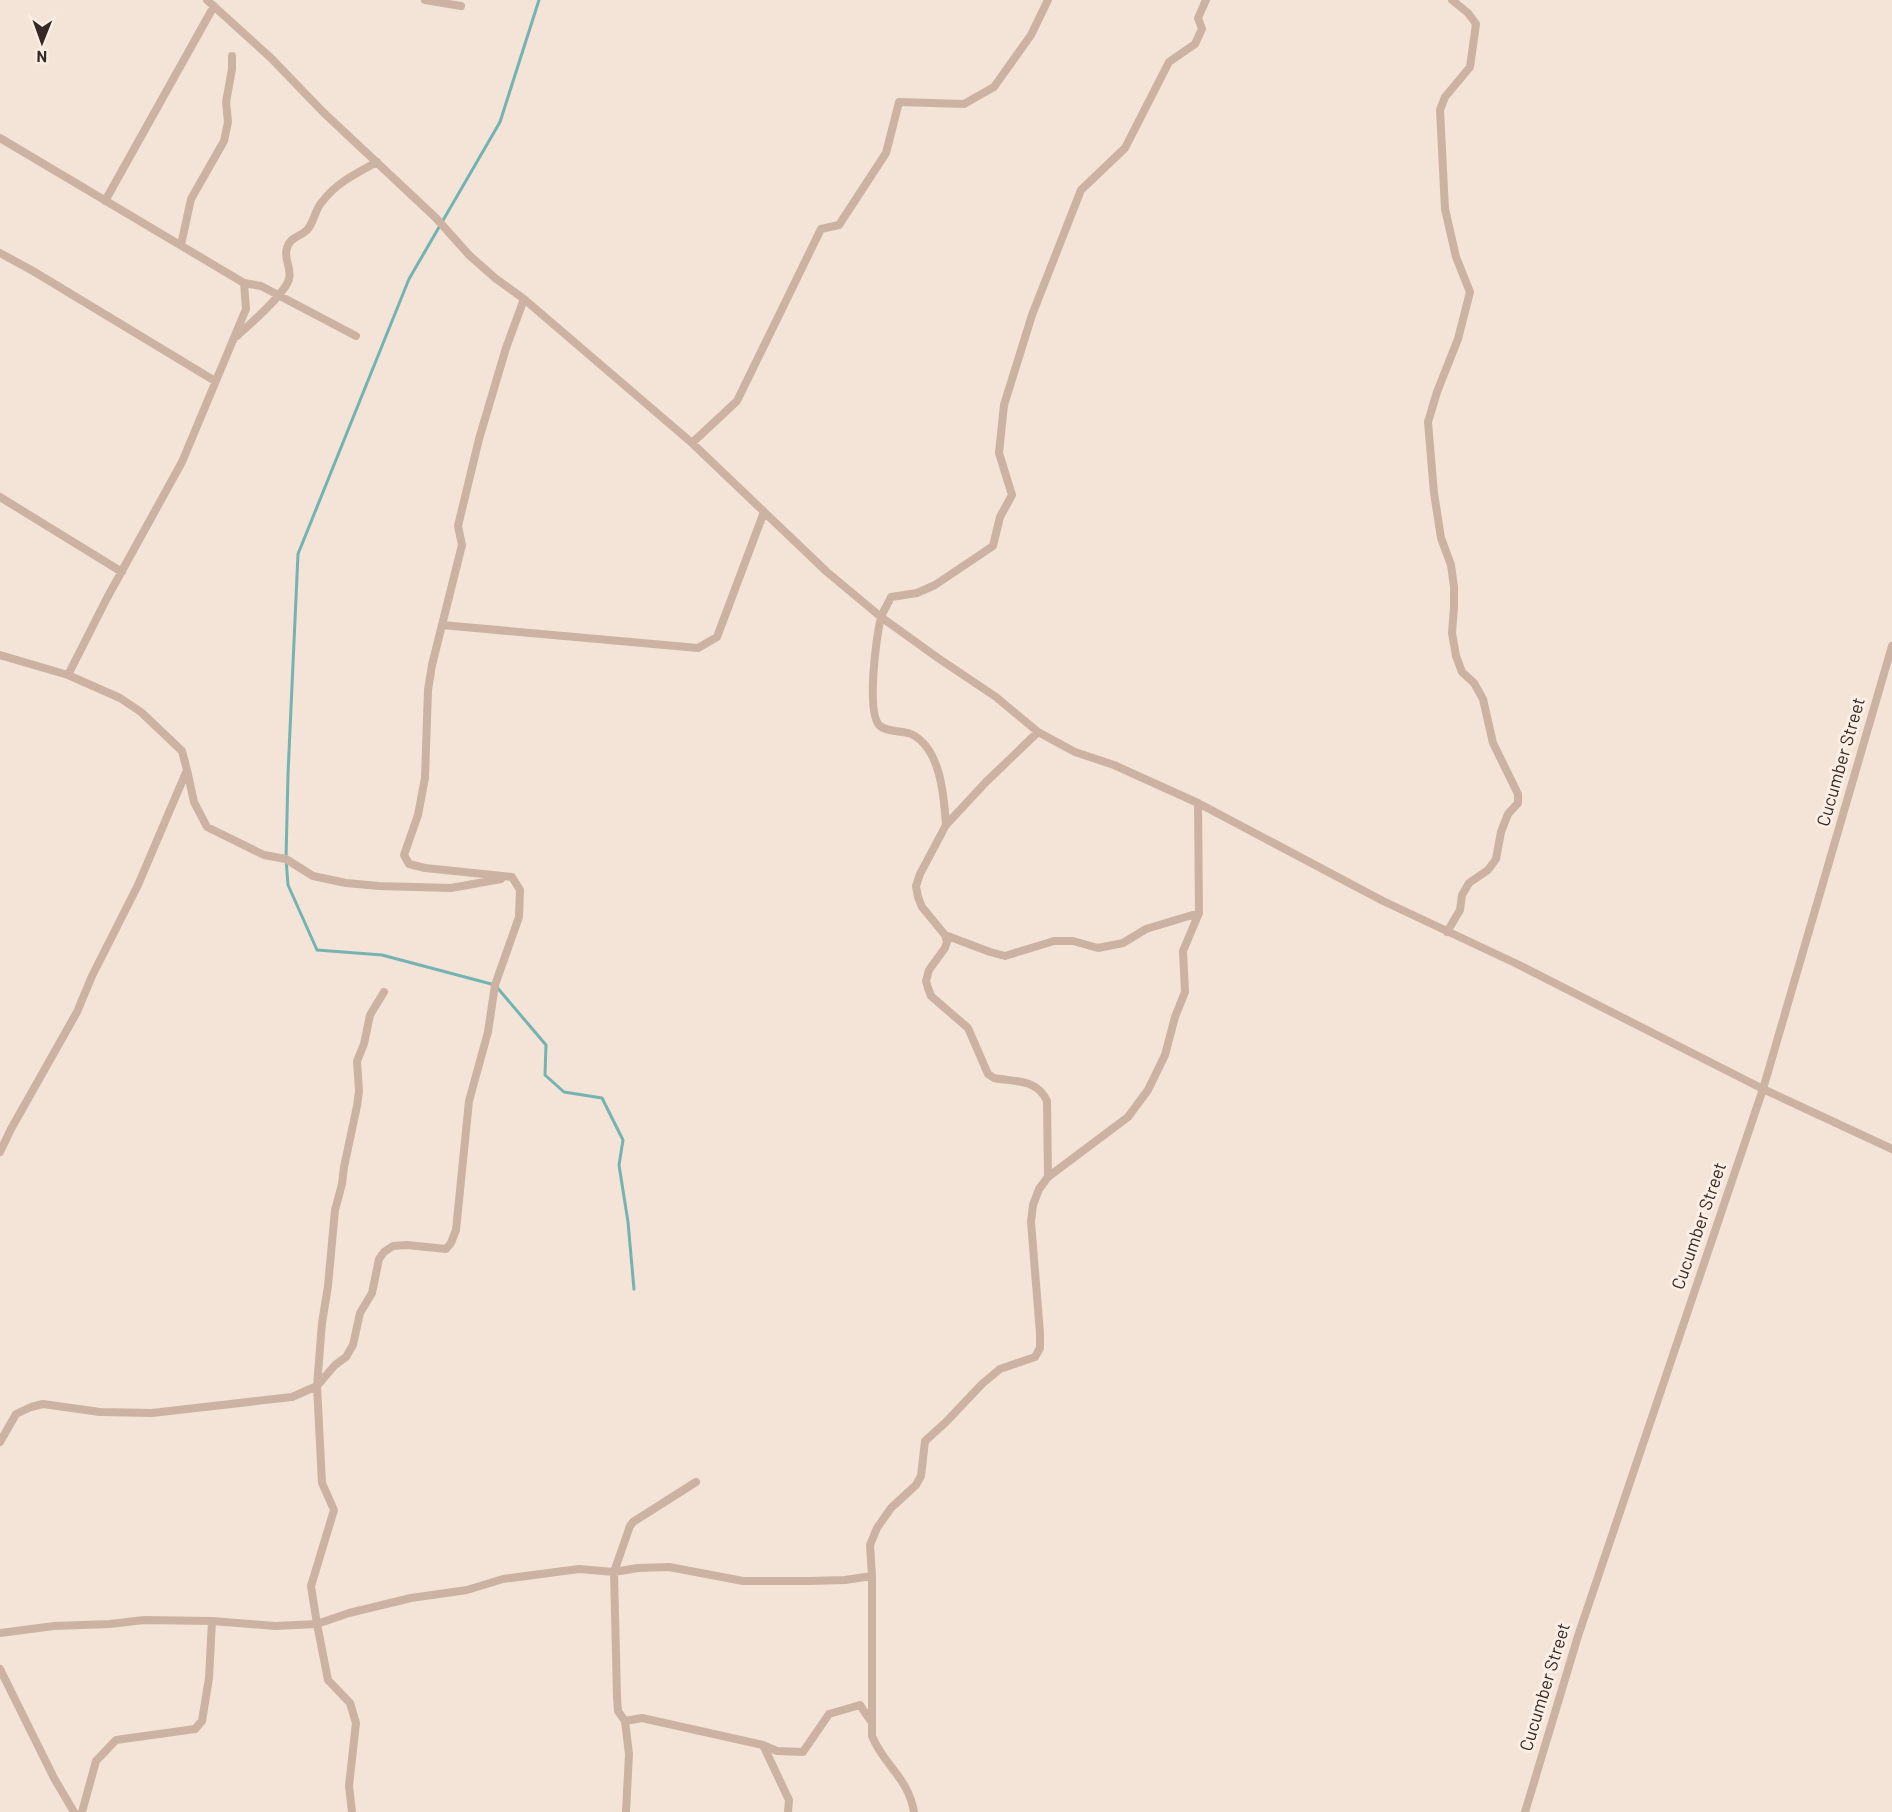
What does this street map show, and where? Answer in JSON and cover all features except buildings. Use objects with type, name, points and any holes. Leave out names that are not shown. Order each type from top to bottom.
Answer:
[{"type":"street","points":[[432,0],[461,6]]},
{"type":"street","points":[[692,443],[737,401],[821,229],[839,225],[886,153],[898,102],[964,104],[994,87],[1031,35],[1048,0]]},
{"type":"street","points":[[946,825],[942,782],[927,747],[911,734],[893,732],[880,727],[874,717],[872,699],[881,617],[891,597],[917,593],[935,585],[993,546],[1000,516],[1012,495],[999,453],[1004,405],[1032,315],[1082,190],[1125,148],[1170,62],[1195,44],[1202,28],[1198,18],[1206,0]]},
{"type":"street","points":[[1447,932],[1460,910],[1462,896],[1469,883],[1488,870],[1496,859],[1501,832],[1508,814],[1518,804],[1518,794],[1493,743],[1483,699],[1474,683],[1462,672],[1455,656],[1452,633],[1454,586],[1451,565],[1441,538],[1429,443],[1428,422],[1458,339],[1470,292],[1456,257],[1445,208],[1440,110],[1444,97],[1470,67],[1476,24],[1468,13],[1452,0]]},
{"type":"street","points":[[105,201],[210,3],[271,58],[323,112],[436,218],[469,255],[524,299],[692,443],[827,572],[881,617],[996,697],[1038,732],[1076,752],[1114,765],[1198,803],[1327,872],[1447,932],[1515,963],[1763,1089],[1892,1149]]},
{"type":"street","points":[[181,245],[191,199],[224,141],[228,122],[226,102],[232,56]]},
{"type":"street","points":[[0,138],[244,283],[261,286],[356,336]]},
{"type":"street","points":[[233,339],[285,289],[291,267],[286,256],[287,247],[295,236],[307,230],[320,203],[337,185],[377,162]]},
{"type":"street","points":[[0,253],[215,381]]},
{"type":"street","points":[[68,675],[182,462],[246,309],[244,283]]},
{"type":"street","points":[[512,877],[425,868],[409,864],[404,855],[418,815],[425,778],[428,690],[432,665],[462,545],[458,526],[479,439],[506,348],[524,299]]},
{"type":"street","points":[[0,497],[122,572]]},
{"type":"street","points":[[442,625],[699,648],[717,637],[764,512]]},
{"type":"street","name":"Cucumber Street","points":[[1525,1812],[1578,1636],[1763,1089],[1892,646]]},
{"type":"street","points":[[0,655],[68,675],[120,698],[141,712],[182,752],[194,802],[207,827],[264,855],[286,859],[313,876],[346,883],[379,886],[451,888],[512,877]]},
{"type":"street","points":[[1038,732],[986,782],[946,825],[920,873],[916,886],[922,907],[945,935],[1005,956],[1054,941],[1072,941],[1098,948],[1123,943],[1146,928],[1199,913]]},
{"type":"street","points":[[0,1152],[77,1012],[92,976],[138,885],[187,770]]},
{"type":"street","points":[[914,1812],[908,1789],[876,1747],[872,1736],[870,1545],[877,1528],[891,1508],[916,1485],[921,1476],[925,1441],[982,1383],[1000,1369],[1035,1356],[1040,1348],[1039,1305],[1031,1222],[1033,1205],[1039,1189],[1048,1177],[1128,1117],[1148,1090],[1165,1055],[1175,1017],[1185,992],[1183,951],[1199,913],[1198,803]]},
{"type":"street","points":[[0,1442],[16,1414],[43,1404],[100,1412],[152,1413],[292,1397],[317,1386],[335,1365],[346,1357],[352,1345],[360,1313],[372,1293],[379,1259],[384,1252],[393,1246],[407,1245],[446,1249],[456,1230],[469,1101],[488,1032],[495,985],[519,917],[520,890],[512,877]]},
{"type":"street","points":[[945,935],[945,948],[929,970],[926,981],[931,996],[968,1028],[988,1074],[994,1078],[1035,1085],[1043,1092],[1047,1101],[1048,1177]]},
{"type":"street","points":[[352,1812],[349,1786],[356,1723],[350,1703],[328,1680],[311,1586],[334,1510],[322,1483],[317,1386],[335,1210],[357,1106],[357,1061],[364,1044],[370,1015],[384,992]]},
{"type":"street","points":[[626,1812],[629,1754],[625,1721],[618,1711],[614,1572],[633,1522],[696,1482]]},
{"type":"street","points":[[0,1633],[54,1626],[144,1620],[212,1621],[256,1625],[317,1624],[349,1613],[411,1599],[467,1590],[503,1579],[579,1569],[614,1572],[638,1568],[669,1567],[743,1581],[846,1580],[872,1576]]},
{"type":"street","points":[[82,1812],[96,1761],[116,1740],[195,1729],[202,1721],[209,1678],[212,1621]]},
{"type":"street","points":[[0,1669],[54,1778],[74,1812]]},
{"type":"street","points":[[625,1721],[642,1718],[763,1745],[777,1751],[803,1752],[829,1714],[860,1705],[871,1721]]},
{"type":"street","points":[[763,1745],[789,1800],[788,1812]]},
{"type":"waterway","points":[[539,0],[500,122],[409,279],[298,554],[286,859],[288,885],[317,950],[382,955],[495,985],[546,1045],[545,1075],[564,1092],[602,1098],[623,1140],[619,1165],[628,1222],[634,1289]]}]
